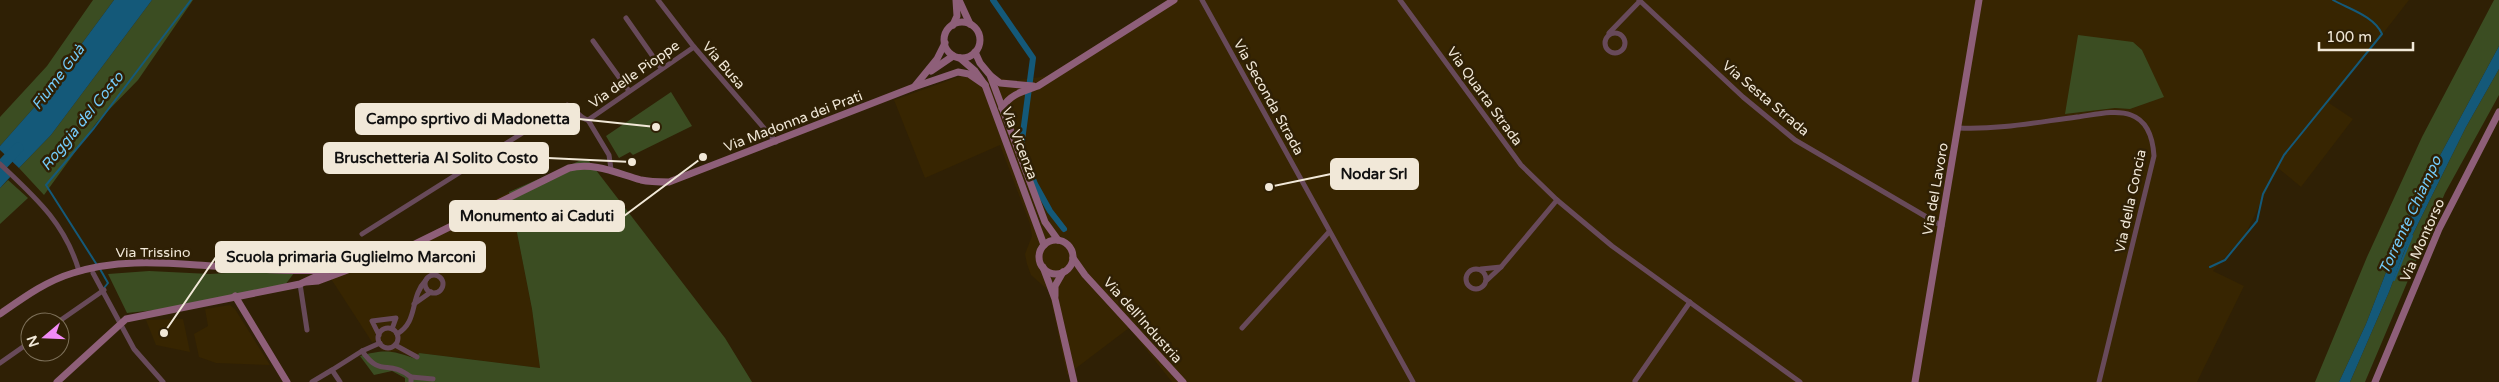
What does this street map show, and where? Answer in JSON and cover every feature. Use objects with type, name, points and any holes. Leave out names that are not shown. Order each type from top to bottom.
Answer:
[{"type":"main road","name":"Via Vicenza","points":[[958,0],[970,24],[978,31],[980,37],[976,52],[980,63],[990,75],[1045,222],[1058,240],[1069,246],[1073,258]]},
{"type":"main road","name":"Via Vicenza","points":[[958,0],[957,16],[953,25],[946,33],[945,43],[957,57],[975,71],[985,85],[1044,245],[1040,258],[1054,299],[1074,382]]},
{"type":"main road","points":[[1002,108],[1007,99],[1038,86],[1174,0]]},
{"type":"main road","name":"Via del Lavoro","points":[[1915,382],[1979,0]]},
{"type":"main road","points":[[953,25],[961,22],[970,24]]},
{"type":"main road","name":"Via Madonna dei Prati","points":[[914,87],[937,59],[945,43]]},
{"type":"main road","points":[[957,57],[966,58],[976,52]]},
{"type":"main road","name":"Via Madonna dei Prati","points":[[914,87],[945,60],[957,57]]},
{"type":"main road","name":"Via Madonna dei Prati","points":[[348,269],[388,257],[568,168],[580,165],[611,169],[643,180],[668,182],[776,142],[914,87],[958,72],[969,74],[985,85]]},
{"type":"main road","points":[[990,75],[1000,83],[1038,86]]},
{"type":"main road","name":"Via Montorso","points":[[2375,382],[2439,229],[2499,112]]},
{"type":"main road","points":[[1044,245],[1058,240]]},
{"type":"main road","points":[[1054,299],[1055,286],[1073,258]]},
{"type":"main road","name":"Via dell'Industria","points":[[1073,258],[1085,275],[1182,382]]},
{"type":"main road","name":"Via Trissino","points":[[0,314],[49,282],[79,271],[130,262],[295,271],[348,269]]},
{"type":"main road","points":[[1043,267],[1052,273],[1065,271]]},
{"type":"main road","points":[[57,382],[120,322],[140,315],[324,279],[348,269]]},
{"type":"main road","points":[[300,284],[331,270]]},
{"type":"main road","points":[[295,271],[300,284]]},
{"type":"main road","name":"Via dell'Industria","points":[[1065,271],[1085,275]]},
{"type":"main road","points":[[235,296],[287,382]]},
{"type":"street","name":"Via Busa","points":[[658,0],[694,47],[776,142]]},
{"type":"street","name":"Via Seconda Strada","points":[[1202,0],[1413,382]]},
{"type":"street","name":"Via Quarta Strada","points":[[1400,0],[1521,165],[1557,200],[1612,246],[1800,382]]},
{"type":"street","name":"Via Sesta Strada","points":[[1609,34],[1639,0],[1743,97],[1795,140],[1942,226]]},
{"type":"street","points":[[626,18],[661,68]]},
{"type":"street","points":[[1621,21],[1624,38],[1625,45],[1622,51],[1612,53],[1607,50],[1604,44],[1609,34],[1616,32],[1624,38]]},
{"type":"street","points":[[593,41],[629,91]]},
{"type":"street","name":"Via delle Pioppe","points":[[588,120],[694,47]]},
{"type":"street","points":[[362,234],[564,106],[573,107],[583,119],[588,120],[609,155],[611,169]]},
{"type":"street","name":"Via della Concia","points":[[1958,128],[1981,129],[2096,114],[2130,114],[2141,120],[2153,140],[2154,156],[2099,382]]},
{"type":"street","points":[[0,164],[56,222],[72,248],[79,271]]},
{"type":"street","points":[[1501,267],[1470,270],[1466,276],[1466,283],[1470,288],[1477,290],[1483,287],[1486,281],[1501,267],[1557,200]]},
{"type":"street","points":[[1242,328],[1329,232]]},
{"type":"street","points":[[1481,269],[1486,274],[1486,281]]},
{"type":"street","points":[[93,274],[104,290],[134,350],[163,382]]},
{"type":"street","points":[[379,335],[383,330],[394,332],[406,328],[412,318],[413,304],[416,295],[426,280],[435,275],[443,281],[442,289],[431,292],[413,304]]},
{"type":"street","points":[[426,280],[427,288],[431,292]]},
{"type":"street","points":[[300,284],[308,330]]},
{"type":"street","points":[[70,314],[104,290]]},
{"type":"street","points":[[1635,380],[1690,302]]},
{"type":"street","points":[[396,318],[394,332],[398,340],[395,345],[386,348],[380,343],[379,335],[372,321],[396,318]]},
{"type":"street","points":[[312,382],[362,351],[380,343]]},
{"type":"street","points":[[395,345],[417,357]]},
{"type":"street","points":[[0,363],[20,349]]},
{"type":"street","points":[[362,351],[374,366],[382,368],[393,366],[411,379],[433,379]]},
{"type":"street","points":[[332,370],[340,382]]},
{"type":"shaded area","points":[[1168,0],[2409,0],[2329,103],[2353,119],[2301,187],[2278,168],[2245,235],[2213,271],[2244,286],[2197,382],[1172,382],[1129,328],[1067,375],[1049,291],[1031,275],[1027,264],[1025,254],[1032,236],[1030,224],[1000,145],[925,178],[894,100],[961,76],[978,82],[996,77],[1013,81],[1047,76]],"holes":[[[2133,42],[2142,50],[2163,97],[2130,109],[2115,108],[2065,114]]]},
{"type":"shaded area","points":[[509,192],[532,309],[540,368],[419,353],[416,359],[397,351],[381,350],[376,341],[372,342],[324,268],[354,263],[401,248]]},
{"type":"shaded area","points":[[230,305],[235,309],[270,365],[216,363],[199,357],[194,334],[208,326],[205,309]]},
{"type":"shaded area","points":[[183,319],[190,352],[156,345],[146,320]]},
{"type":"green space","points":[[93,0],[114,0],[38,103],[0,146],[0,117],[47,66]]},
{"type":"green space","points":[[152,0],[193,0],[138,80],[97,122],[44,195],[19,168],[51,135]]},
{"type":"green space","points":[[2494,0],[2499,0],[2499,46],[2409,213],[2366,324],[2339,382],[2315,382],[2367,257],[2422,137]]},
{"type":"green space","points":[[2078,35],[2133,42],[2142,50],[2164,97],[2130,109],[2115,108],[2065,114]]},
{"type":"green space","points":[[2499,69],[2499,95],[2445,193],[2365,382],[2350,382],[2404,252],[2466,127]]},
{"type":"green space","points":[[671,92],[692,126],[633,155],[630,152],[619,158],[606,136]]},
{"type":"green space","points":[[579,161],[589,161],[725,338],[752,382],[405,382],[405,378],[392,371],[374,375],[360,356],[375,352],[388,352],[416,359],[419,353],[540,368],[532,309],[509,192]]},
{"type":"green space","points":[[8,180],[28,198],[0,224],[0,188]]},
{"type":"green space","points":[[297,269],[285,285],[165,309],[127,313],[108,274],[149,271],[210,274]]},
{"type":"water","points":[[114,0],[152,0],[51,135],[19,168],[0,150],[0,146],[38,103]]},
{"type":"water","points":[[2499,46],[2499,69],[2466,127],[2404,252],[2350,382],[2339,382],[2366,324],[2409,213]]},
{"type":"water","points":[[0,167],[12,175],[0,188]]},
{"type":"waterway","name":"Roggia del Costo","points":[[97,265],[46,185],[94,128],[191,0]]},
{"type":"waterway","points":[[993,0],[1033,58],[1021,148],[1035,184],[1050,211],[1064,229]]},
{"type":"waterway","points":[[2210,267],[2225,260],[2257,221],[2263,194],[2284,155],[2382,34],[2373,22],[2333,0]]},
{"type":"waterway","name":"Fiume Guà","points":[[0,167],[18,148]]},
{"type":"waterway","name":"Torrente Chiampo","points":[[2394,280],[2412,236]]},
{"type":"waterway","name":"Roggia del Costo","points":[[100,269],[108,283],[104,288]]},
{"type":"place","name":"Campo sprtivo di Madonetta","points":[[656,127]]},
{"type":"place","name":"Monumento ai Caduti","points":[[703,157]]},
{"type":"place","name":"Bruschetteria Al Solito Costo","points":[[632,162]]},
{"type":"place","name":"Nodar Srl","points":[[1269,187]]},
{"type":"place","name":"Scuola primaria Guglielmo Marconi","points":[[164,333]]}]
